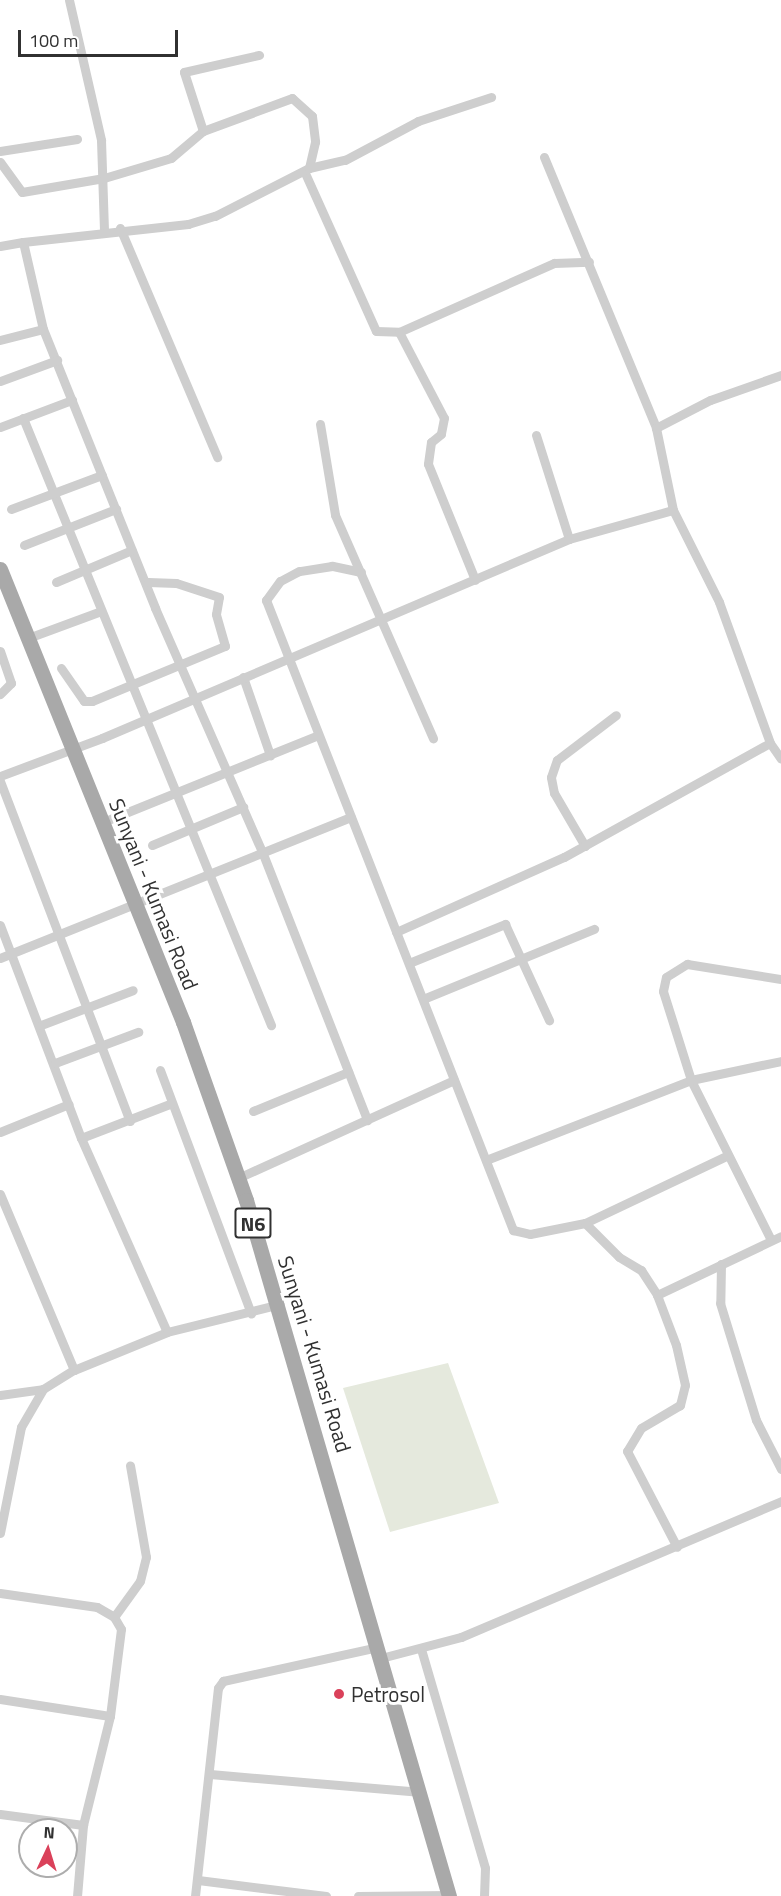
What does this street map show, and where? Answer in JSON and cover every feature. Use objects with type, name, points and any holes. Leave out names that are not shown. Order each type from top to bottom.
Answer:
[{"type":"main road","name":"Sunyani - Kumasi Road","points":[[0,569],[135,903],[238,1178],[280,1304],[449,1895]]},
{"type":"street","points":[[69,0],[99,130],[104,178],[104,230]]},
{"type":"street","points":[[203,131],[184,72],[259,54]]},
{"type":"street","points":[[0,246],[104,230],[208,218],[307,171],[345,160],[418,120],[491,97]]},
{"type":"street","points":[[0,162],[22,192],[104,178],[171,158],[203,131],[298,100],[312,116],[314,128],[307,171],[372,326],[384,333],[399,332],[554,262],[589,262]]},
{"type":"street","points":[[0,151],[77,139]]},
{"type":"street","points":[[544,157],[656,428],[673,510],[719,602],[770,743],[781,759]]},
{"type":"street","points":[[120,228],[217,458]]},
{"type":"street","points":[[23,242],[43,329],[193,697],[263,854],[367,1120]]},
{"type":"street","points":[[0,340],[43,329]]},
{"type":"street","points":[[399,332],[444,418],[441,434],[431,442],[428,464],[475,580]]},
{"type":"street","points":[[0,381],[57,360]]},
{"type":"street","points":[[656,428],[710,400],[781,375]]},
{"type":"street","points":[[0,427],[72,400]]},
{"type":"street","points":[[23,418],[144,719],[271,1025]]},
{"type":"street","points":[[320,424],[335,515],[384,620],[433,738]]},
{"type":"street","points":[[536,435],[569,539]]},
{"type":"street","points":[[11,509],[102,475]]},
{"type":"street","points":[[24,545],[116,509]]},
{"type":"street","points":[[0,776],[74,749],[193,697],[384,620],[569,539],[673,510]]},
{"type":"street","points":[[56,582],[132,550]]},
{"type":"street","points":[[361,572],[332,566],[299,571],[267,594],[318,735],[513,1230],[530,1234],[585,1223],[726,1156]]},
{"type":"street","points":[[61,668],[84,701],[225,646],[216,614],[220,598],[176,583],[148,582]]},
{"type":"street","points":[[28,638],[101,611]]},
{"type":"street","points":[[0,651],[11,683],[0,694]]},
{"type":"street","points":[[243,677],[270,755]]},
{"type":"street","points":[[585,846],[554,793],[551,777],[557,760],[616,715]]},
{"type":"street","points":[[103,822],[318,735]]},
{"type":"street","points":[[396,932],[585,846],[770,743]]},
{"type":"street","points":[[0,782],[60,933],[130,1121]]},
{"type":"street","points":[[152,845],[243,807]]},
{"type":"street","points":[[0,958],[351,817]]},
{"type":"street","points":[[409,963],[498,924],[510,928],[549,1020]]},
{"type":"street","points":[[0,925],[41,1025],[81,1138],[167,1332]]},
{"type":"street","points":[[423,999],[594,929]]},
{"type":"street","points":[[770,1238],[726,1156],[691,1080],[663,991],[666,977],[687,964],[702,963],[781,979]]},
{"type":"street","points":[[41,1025],[133,990]]},
{"type":"street","points":[[55,1063],[138,1032]]},
{"type":"street","points":[[486,1160],[691,1080],[781,1061]]},
{"type":"street","points":[[160,1070],[250,1314]]},
{"type":"street","points":[[253,1111],[348,1072]]},
{"type":"street","points":[[238,1178],[454,1080]]},
{"type":"street","points":[[81,1138],[172,1103]]},
{"type":"street","points":[[0,1132],[69,1104]]},
{"type":"street","points":[[0,1194],[74,1370]]},
{"type":"street","points":[[585,1223],[619,1257],[641,1270],[657,1294],[676,1345],[684,1397],[674,1412],[642,1428],[627,1451],[677,1547]]},
{"type":"street","points":[[657,1294],[770,1238],[781,1236]]},
{"type":"street","points":[[721,1264],[720,1303],[756,1420],[781,1469]]},
{"type":"street","points":[[0,1395],[43,1389],[74,1370],[167,1332],[250,1314],[280,1304]]},
{"type":"street","points":[[0,1533],[21,1427],[43,1389]]},
{"type":"street","points":[[114,1617],[140,1581],[146,1557],[130,1465]]},
{"type":"street","points":[[195,1896],[218,1688],[223,1681],[379,1652],[421,1649],[471,1633],[781,1501]]},
{"type":"street","points":[[0,1593],[97,1607],[114,1617],[121,1629],[110,1716],[83,1825],[77,1896]]},
{"type":"street","points":[[421,1649],[485,1868],[484,1896]]},
{"type":"street","points":[[0,1700],[110,1716]]},
{"type":"street","points":[[210,1774],[418,1792]]},
{"type":"street","points":[[0,1815],[83,1825]]},
{"type":"street","points":[[198,1880],[326,1896]]},
{"type":"street","points":[[358,1896],[449,1895]]},
{"type":"shaded area","points":[[448,1363],[499,1503],[390,1532],[343,1388]]},
{"type":"place","name":"Petrosol","points":[[339,1694]]}]
